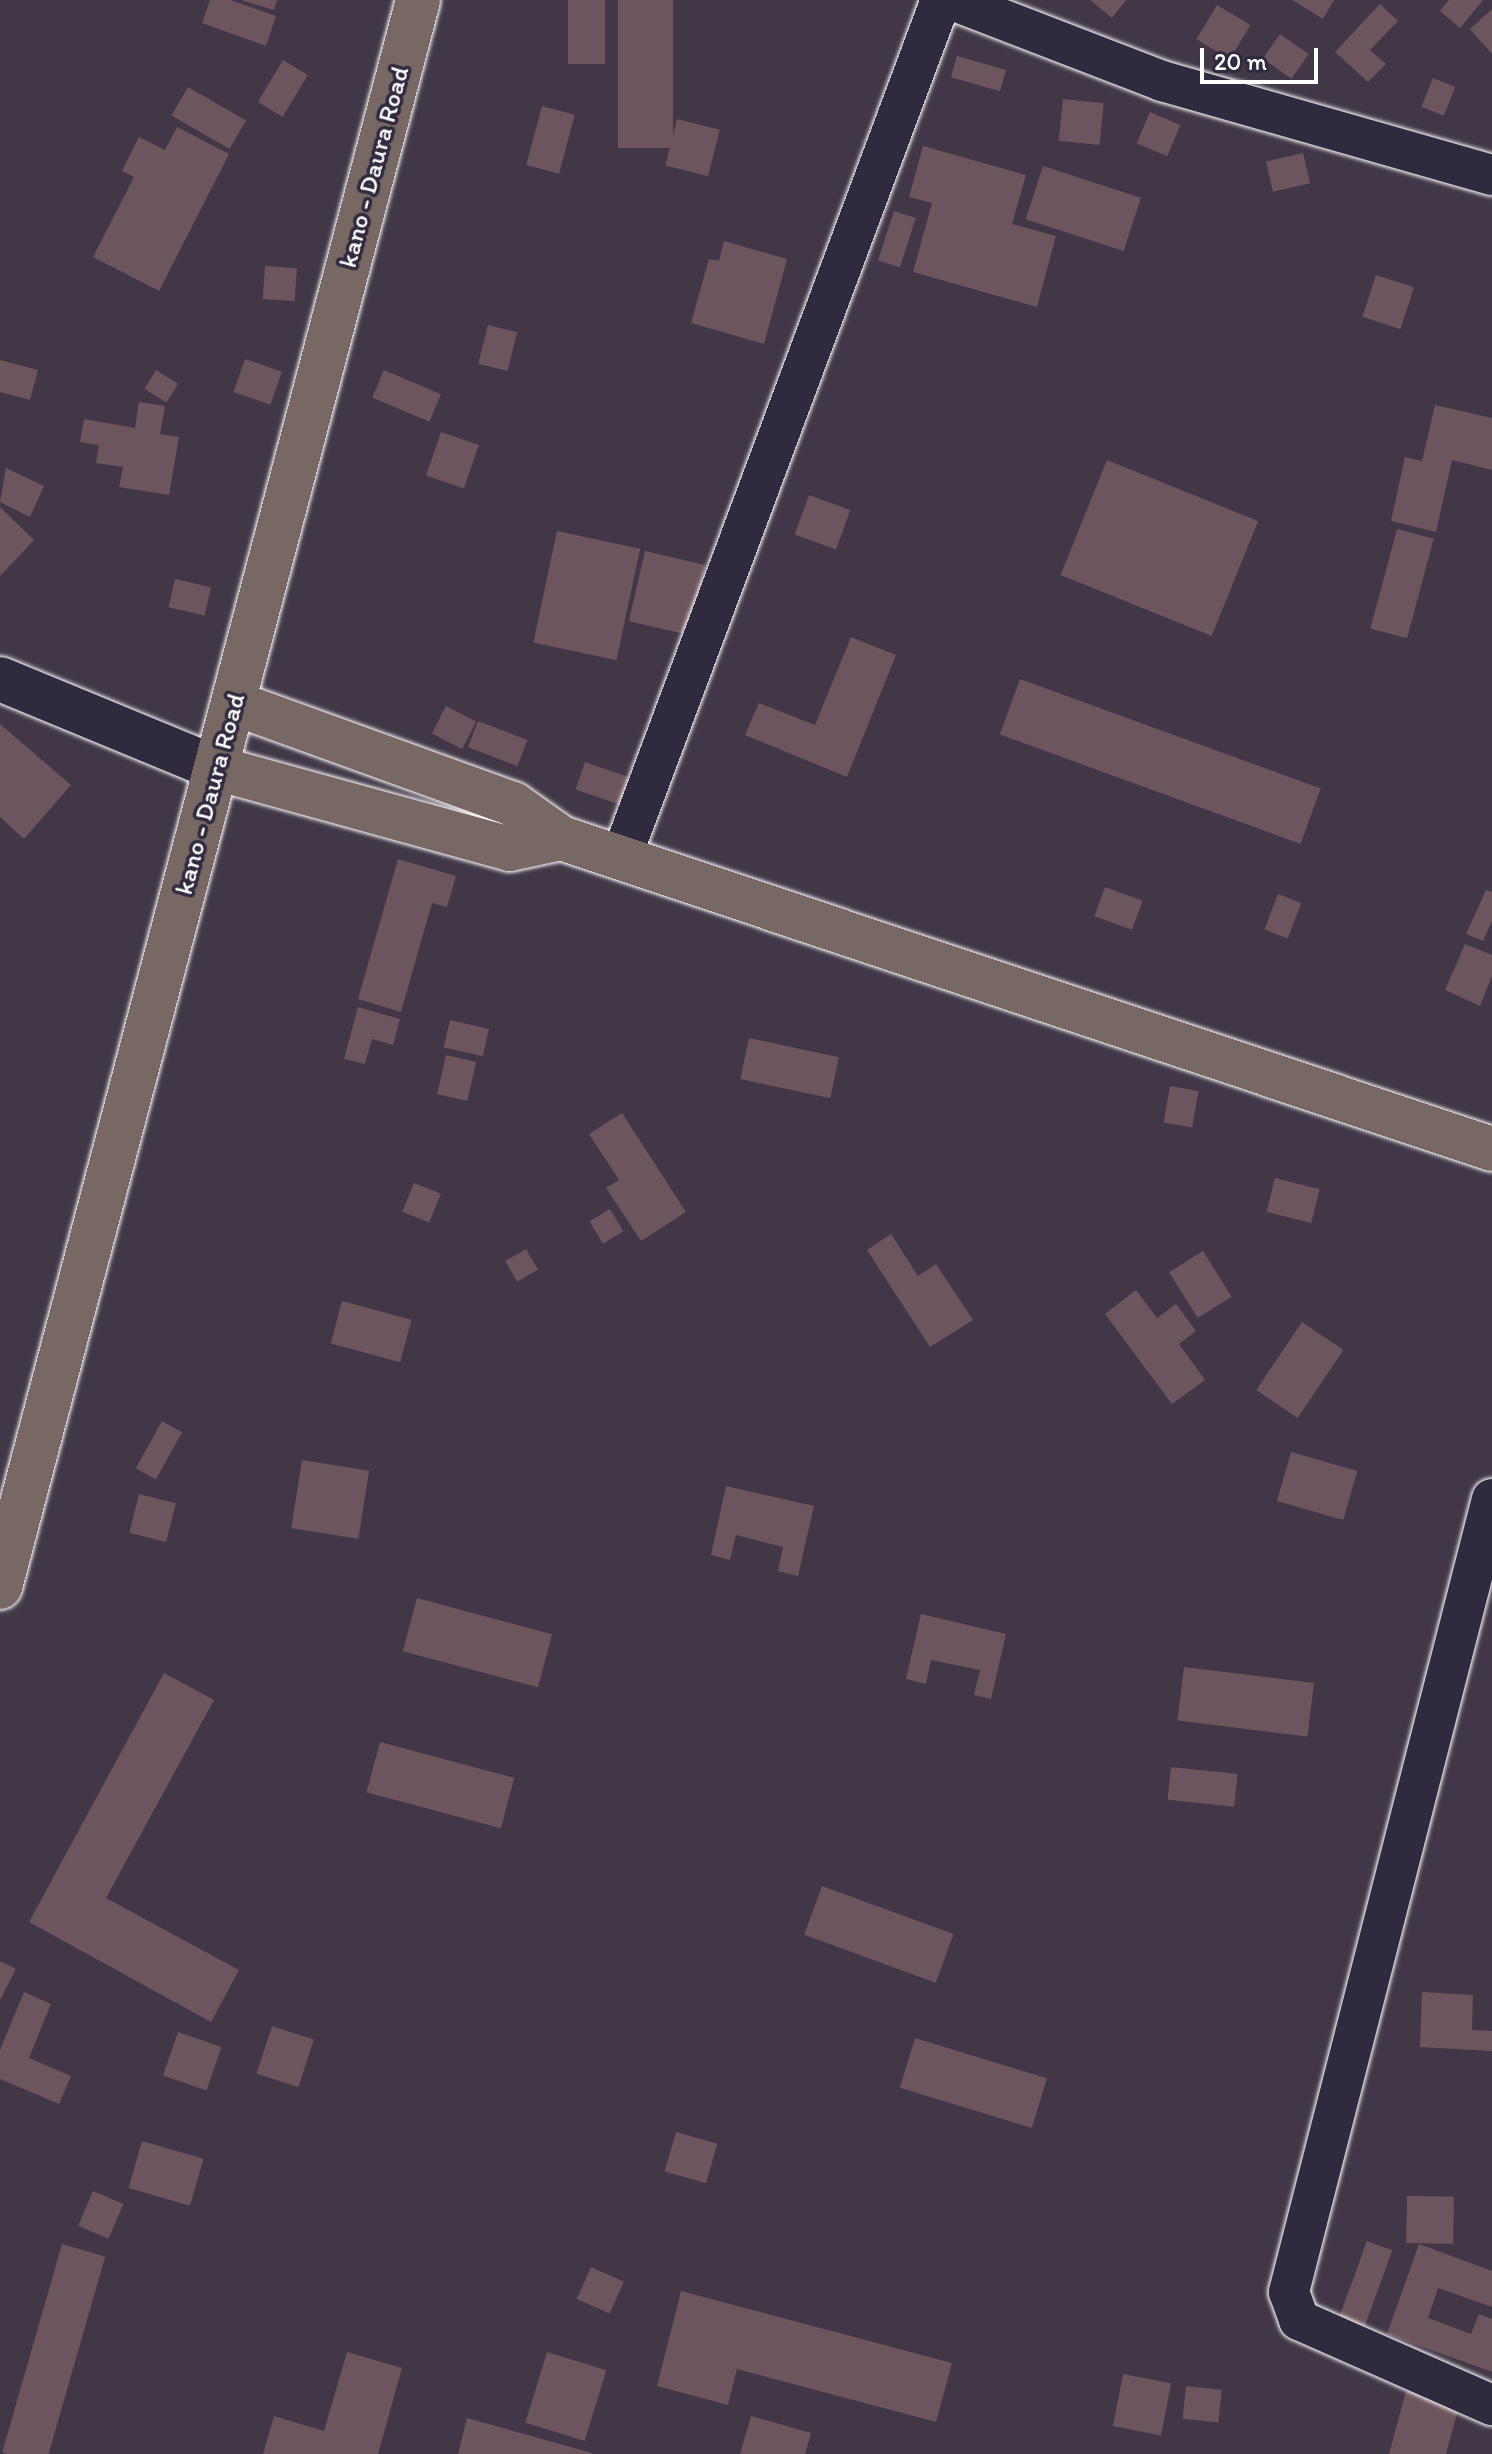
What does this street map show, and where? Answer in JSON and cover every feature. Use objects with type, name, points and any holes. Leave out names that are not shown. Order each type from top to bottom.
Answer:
[{"type":"main road","name":"kano - Daura Road","points":[[0,1587],[418,0]]},
{"type":"main road","points":[[234,703],[513,804],[561,838],[1492,1149]]},
{"type":"main road","points":[[216,768],[510,849],[561,838]]},
{"type":"street","points":[[621,858],[941,0]]},
{"type":"street","points":[[952,0],[1162,81],[1492,175]]},
{"type":"street","points":[[0,679],[216,768]]},
{"type":"street","points":[[1492,1499],[1289,2292],[1299,2320],[1492,2405]]},
{"type":"building","points":[[210,0],[230,0],[276,16],[266,46],[202,23]]},
{"type":"building","points":[[241,0],[277,0],[274,10]]},
{"type":"building","points":[[568,0],[605,0],[605,64],[568,64]]},
{"type":"building","points":[[618,0],[673,0],[673,148],[618,148]]},
{"type":"building","points":[[1090,0],[1126,0],[1112,18]]},
{"type":"building","points":[[1292,0],[1334,0],[1323,19]]},
{"type":"building","points":[[1449,0],[1483,0],[1460,28],[1440,11]]},
{"type":"building","points":[[1380,4],[1398,21],[1370,50],[1386,64],[1368,82],[1335,52]]},
{"type":"building","points":[[1217,5],[1250,25],[1230,59],[1196,39]]},
{"type":"building","points":[[1492,9],[1492,54],[1470,29]]},
{"type":"building","points":[[1280,34],[1309,54],[1291,79],[1263,59]]},
{"type":"building","points":[[957,56],[1006,70],[1000,91],[951,77]]},
{"type":"building","points":[[283,60],[308,75],[283,117],[258,102]]},
{"type":"building","points":[[1433,78],[1455,87],[1444,116],[1421,107]]},
{"type":"building","points":[[188,87],[246,121],[230,149],[172,116]]},
{"type":"building","points":[[1063,99],[1104,103],[1099,145],[1059,141]]},
{"type":"building","points":[[542,106],[575,115],[559,174],[526,165]]},
{"type":"building","points":[[1150,112],[1180,125],[1167,156],[1137,143]]},
{"type":"building","points":[[677,119],[720,130],[708,176],[665,166]]},
{"type":"building","points":[[177,127],[229,154],[159,291],[93,257],[134,177],[122,171],[139,137],[165,150]]},
{"type":"building","points":[[923,146],[1026,175],[1012,224],[1056,236],[1037,307],[913,272],[932,203],[909,197]]},
{"type":"building","points":[[1303,153],[1310,183],[1273,192],[1266,162]]},
{"type":"building","points":[[1043,166],[1141,198],[1124,251],[1026,219]]},
{"type":"building","points":[[894,211],[916,218],[900,268],[878,260]]},
{"type":"building","points":[[724,241],[787,259],[764,344],[691,323],[709,259],[719,261]]},
{"type":"building","points":[[265,266],[297,268],[295,301],[263,299]]},
{"type":"building","points":[[1376,275],[1414,287],[1400,329],[1362,317]]},
{"type":"building","points":[[488,325],[517,332],[507,371],[478,364]]},
{"type":"building","points":[[245,359],[282,372],[270,405],[234,392]]},
{"type":"building","points":[[0,360],[38,370],[30,400],[0,392]]},
{"type":"building","points":[[156,370],[178,384],[166,402],[144,389]]},
{"type":"building","points":[[384,370],[441,394],[429,422],[372,398]]},
{"type":"building","points":[[139,402],[165,406],[160,434],[179,437],[169,495],[119,487],[123,467],[96,463],[99,445],[80,442],[84,419],[135,428]]},
{"type":"building","points":[[1435,405],[1492,418],[1492,470],[1452,460],[1436,532],[1391,521],[1405,457],[1422,461]]},
{"type":"building","points":[[441,432],[479,445],[464,489],[426,475]]},
{"type":"building","points":[[1107,460],[1258,521],[1212,636],[1061,575]]},
{"type":"building","points":[[6,468],[44,486],[30,517],[0,502]]},
{"type":"building","points":[[809,495],[850,510],[836,550],[795,534]]},
{"type":"building","points":[[0,507],[34,540],[0,576]]},
{"type":"building","points":[[1397,529],[1434,539],[1407,638],[1370,628]]},
{"type":"building","points":[[557,531],[640,549],[616,660],[533,643]]},
{"type":"building","points":[[645,551],[705,565],[689,635],[629,621]]},
{"type":"building","points":[[175,579],[211,587],[205,616],[168,607]]},
{"type":"building","points":[[851,637],[896,655],[847,777],[745,735],[759,703],[815,725]]},
{"type":"building","points":[[1020,679],[1321,788],[1301,844],[1000,734]]},
{"type":"building","points":[[446,706],[476,721],[462,749],[432,734]]},
{"type":"building","points":[[478,721],[527,740],[517,766],[468,747]]},
{"type":"building","points":[[0,724],[71,785],[24,839],[0,817]]},
{"type":"building","points":[[585,762],[656,786],[646,814],[576,789]]},
{"type":"building","points":[[398,859],[456,876],[447,907],[432,903],[401,1012],[358,999]]},
{"type":"building","points":[[1105,887],[1143,901],[1132,930],[1094,916]]},
{"type":"building","points":[[1486,890],[1492,892],[1492,921],[1483,941],[1466,934]]},
{"type":"building","points":[[1278,894],[1301,903],[1288,938],[1264,929]]},
{"type":"building","points":[[1465,944],[1492,955],[1492,976],[1480,1006],[1445,990]]},
{"type":"building","points":[[358,1007],[400,1019],[393,1045],[372,1039],[365,1064],[344,1059]]},
{"type":"building","points":[[450,1020],[489,1029],[483,1056],[444,1047]]},
{"type":"building","points":[[749,1038],[839,1057],[830,1098],[740,1079]]},
{"type":"building","points":[[446,1055],[476,1062],[467,1101],[437,1094]]},
{"type":"building","points":[[1170,1086],[1199,1091],[1192,1127],[1164,1122]]},
{"type":"building","points":[[622,1113],[686,1212],[641,1241],[606,1188],[619,1180],[589,1134]]},
{"type":"building","points":[[1275,1178],[1320,1189],[1311,1223],[1267,1212]]},
{"type":"building","points":[[414,1183],[441,1194],[429,1223],[402,1212]]},
{"type":"building","points":[[610,1209],[623,1231],[603,1244],[589,1221]]},
{"type":"building","points":[[891,1234],[918,1276],[936,1264],[973,1320],[930,1347],[867,1250]]},
{"type":"building","points":[[526,1249],[538,1270],[517,1282],[505,1261]]},
{"type":"building","points":[[1203,1251],[1232,1297],[1198,1318],[1169,1272]]},
{"type":"building","points":[[1136,1290],[1157,1318],[1176,1304],[1196,1331],[1179,1344],[1205,1380],[1172,1404],[1105,1314]]},
{"type":"building","points":[[342,1301],[412,1320],[400,1362],[331,1344]]},
{"type":"building","points":[[1302,1322],[1343,1350],[1298,1418],[1256,1390]]},
{"type":"building","points":[[162,1421],[182,1432],[156,1479],[136,1468]]},
{"type":"building","points":[[1291,1452],[1357,1471],[1343,1520],[1277,1501]]},
{"type":"building","points":[[302,1460],[369,1471],[358,1539],[291,1528]]},
{"type":"building","points":[[726,1486],[814,1506],[798,1576],[778,1571],[783,1547],[736,1535],[730,1560],[711,1555]]},
{"type":"building","points":[[139,1494],[176,1503],[166,1542],[129,1533]]},
{"type":"building","points":[[417,1598],[552,1634],[538,1687],[403,1651]]},
{"type":"building","points":[[921,1614],[1006,1634],[991,1699],[974,1695],[980,1670],[931,1660],[926,1684],[906,1679]]},
{"type":"building","points":[[1184,1667],[1314,1683],[1307,1737],[1177,1721]]},
{"type":"building","points":[[164,1673],[214,1700],[106,1898],[239,1970],[211,2022],[29,1922]]},
{"type":"building","points":[[380,1742],[514,1778],[501,1828],[367,1792]]},
{"type":"building","points":[[1171,1767],[1238,1774],[1234,1807],[1168,1800]]},
{"type":"building","points":[[822,1886],[954,1934],[936,1983],[804,1935]]},
{"type":"building","points":[[0,1961],[16,1969],[0,2000]]},
{"type":"building","points":[[24,1992],[51,2004],[29,2058],[71,2076],[59,2104],[0,2079],[0,2050]]},
{"type":"building","points":[[1422,1992],[1473,1995],[1472,2030],[1492,2031],[1492,2051],[1420,2047]]},
{"type":"building","points":[[272,2026],[314,2040],[298,2087],[257,2074]]},
{"type":"building","points":[[178,2032],[221,2047],[207,2090],[163,2075]]},
{"type":"building","points":[[915,2038],[1047,2078],[1032,2128],[900,2088]]},
{"type":"building","points":[[676,2132],[717,2144],[706,2183],[665,2171]]},
{"type":"building","points":[[142,2141],[204,2159],[190,2206],[128,2188]]},
{"type":"building","points":[[93,2191],[123,2204],[109,2239],[78,2226]]},
{"type":"building","points":[[1407,2196],[1454,2197],[1453,2244],[1406,2243]]},
{"type":"building","points":[[1367,2241],[1392,2250],[1363,2330],[1338,2321]]},
{"type":"building","points":[[62,2244],[105,2256],[49,2454],[2,2453]]},
{"type":"building","points":[[1419,2244],[1492,2271],[1492,2307],[1438,2288],[1428,2318],[1471,2334],[1479,2314],[1492,2319],[1492,2372],[1387,2334]]},
{"type":"building","points":[[591,2267],[624,2282],[610,2314],[577,2299]]},
{"type":"building","points":[[681,2291],[952,2363],[936,2422],[737,2369],[728,2405],[657,2386]]},
{"type":"building","points":[[347,2352],[402,2368],[378,2454],[263,2454],[274,2416],[324,2431]]},
{"type":"building","points":[[547,2352],[606,2370],[585,2441],[525,2423]]},
{"type":"building","points":[[1123,2374],[1171,2383],[1161,2435],[1113,2426]]},
{"type":"building","points":[[1186,2386],[1222,2390],[1218,2423],[1183,2419]]},
{"type":"building","points":[[1406,2391],[1459,2406],[1446,2454],[1389,2454]]},
{"type":"building","points":[[751,2416],[811,2433],[805,2454],[740,2454]]},
{"type":"building","points":[[467,2418],[592,2453],[592,2454],[458,2454]]}]
